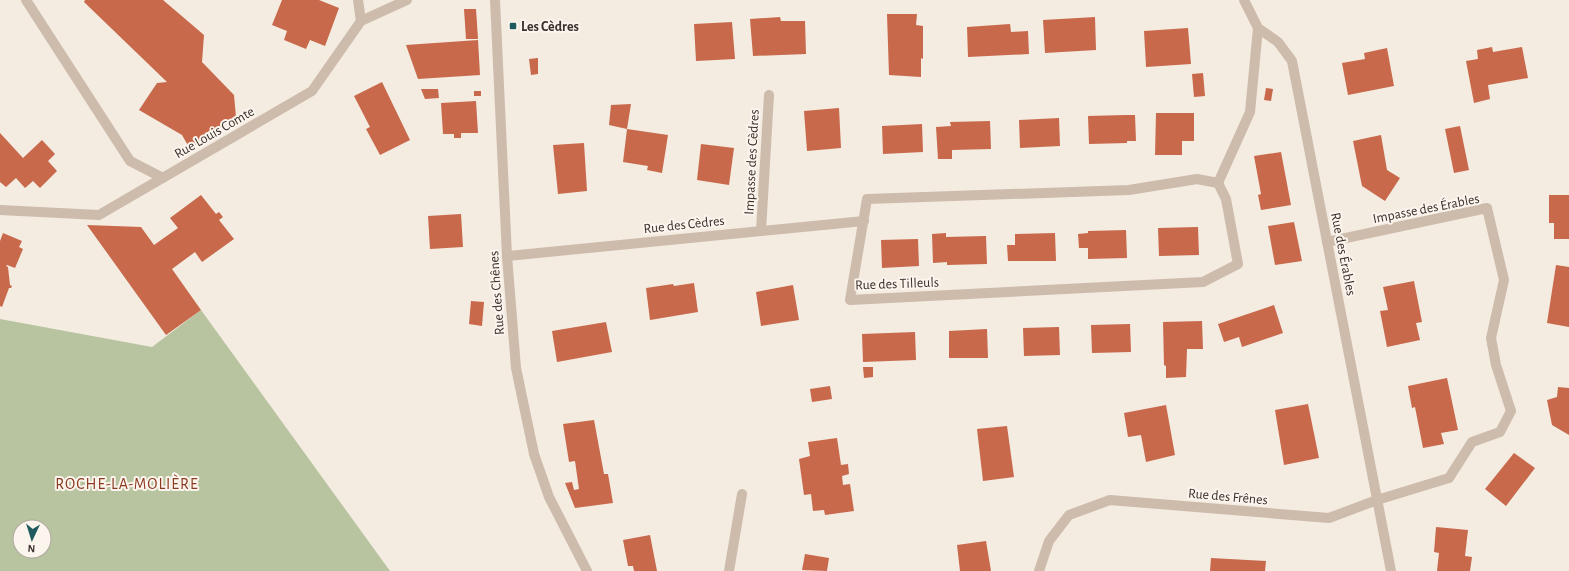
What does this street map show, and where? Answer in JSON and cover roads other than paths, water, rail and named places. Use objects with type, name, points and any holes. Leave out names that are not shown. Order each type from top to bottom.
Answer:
[{"type":"street","points":[[26,0],[130,160],[162,178]]},
{"type":"street","points":[[358,0],[361,21],[407,0]]},
{"type":"street","name":"Rue des Chênes","points":[[495,0],[507,256],[516,368],[534,454],[549,497],[587,571]]},
{"type":"street","points":[[1218,184],[1250,112],[1258,28],[1244,0]]},
{"type":"street","name":"Rue Louis Comte","points":[[0,210],[99,216],[312,91],[361,21]]},
{"type":"street","name":"Rue des Érables","points":[[1258,28],[1278,42],[1292,61],[1377,500]]},
{"type":"street","name":"Impasse des Cèdres","points":[[761,231],[769,94]]},
{"type":"street","name":"Rue des Tilleuls","points":[[1197,179],[1218,184],[1226,199],[1238,264],[1203,282],[850,300],[864,221],[868,198],[1129,190],[1197,179]]},
{"type":"street","name":"Impasse des Érables","points":[[1327,242],[1487,208],[1504,280],[1491,338],[1496,366],[1511,411],[1500,432],[1472,442],[1449,478],[1377,500]]},
{"type":"street","name":"Rue des Cèdres","points":[[507,256],[864,221]]},
{"type":"street","points":[[729,571],[742,494]]},
{"type":"street","name":"Rue des Frênes","points":[[1039,571],[1049,541],[1069,515],[1110,500],[1328,518],[1377,500]]},
{"type":"street","points":[[1377,500],[1391,571]]},
{"type":"place","name":"Les Cèdres","points":[[513,26]]},
{"type":"district","name":"ROCHE-LA-MOLIÈRE","points":[[127,483]]}]
